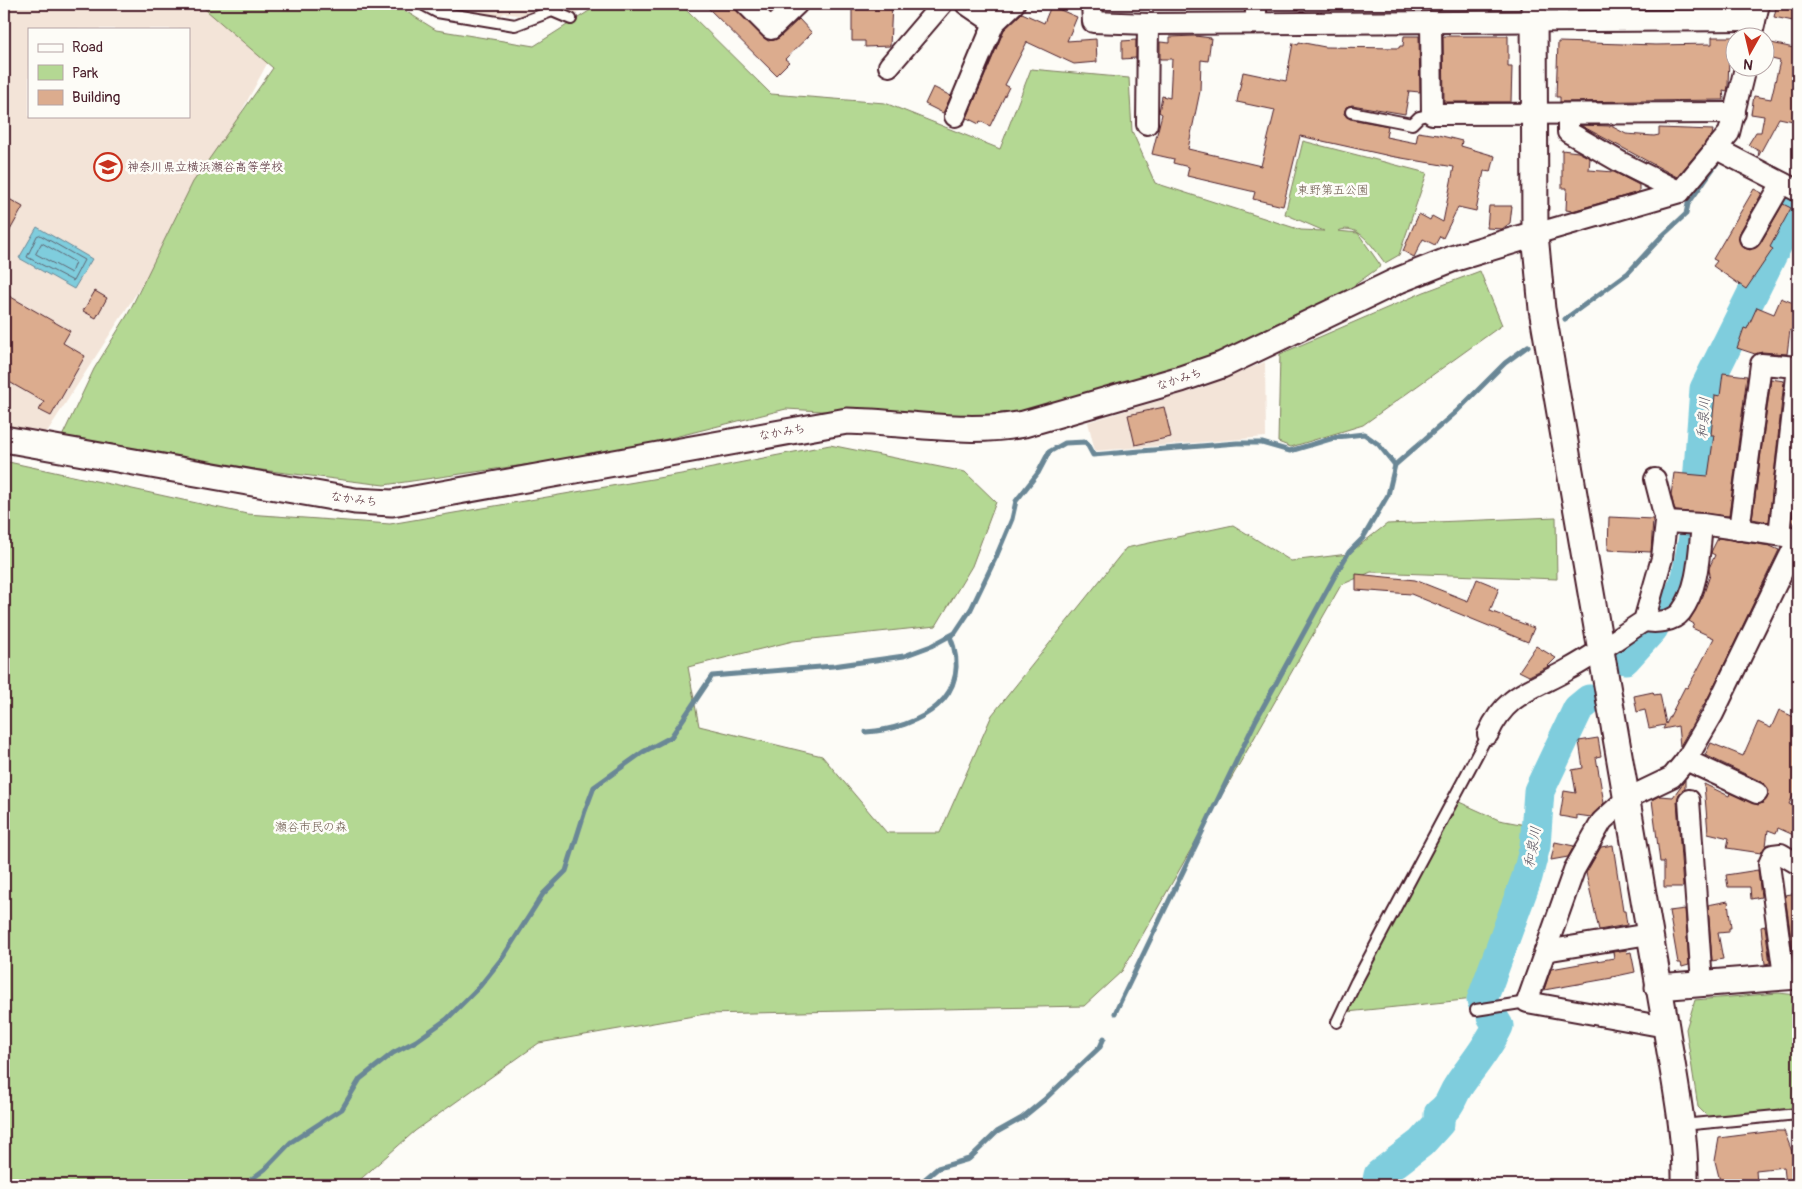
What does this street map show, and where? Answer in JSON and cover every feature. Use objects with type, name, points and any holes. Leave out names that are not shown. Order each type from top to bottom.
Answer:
[{"type":"street","points":[[746,4],[771,30],[797,4]]},
{"type":"street","points":[[889,66],[942,4]]},
{"type":"street","points":[[966,4],[994,23]]},
{"type":"street","points":[[955,116],[994,23],[1014,4]]},
{"type":"street","points":[[1092,4],[1093,22],[1148,24],[1256,14],[1431,22],[1534,13],[1755,20]]},
{"type":"street","points":[[1534,13],[1534,234],[1542,309],[1666,1027],[1681,1125],[1685,1185]]},
{"type":"street","points":[[1431,22],[1432,114],[1735,113]]},
{"type":"street","points":[[1147,124],[1148,24]]},
{"type":"street","points":[[1534,234],[1680,192],[1728,133],[1735,113],[1743,78]]},
{"type":"street","points":[[1568,115],[1568,132],[1622,163],[1680,192]]},
{"type":"street","points":[[1715,148],[1792,188],[1750,238]]},
{"type":"street","name":"なかみち","points":[[4,439],[355,501],[392,503],[847,421],[881,422],[969,430],[1000,428],[1024,424],[1182,380],[1222,365],[1399,280],[1452,259],[1534,234]]},
{"type":"street","points":[[1666,1027],[1527,1002],[1574,870],[1602,821],[1626,798],[1672,776],[1686,760],[1714,714],[1792,537],[1798,367],[1760,364],[1739,530]]},
{"type":"street","points":[[1644,622],[1662,558],[1666,522],[1655,479]]},
{"type":"street","points":[[1666,522],[1697,524],[1792,537]]},
{"type":"street","points":[[1488,734],[1496,715],[1516,698],[1570,669],[1644,622],[1666,621],[1680,613],[1694,582],[1697,524]]},
{"type":"street","points":[[1686,760],[1757,793]]},
{"type":"street","points":[[1690,800],[1702,983]]},
{"type":"street","points":[[1658,987],[1791,976],[1769,864],[1773,855],[1781,854],[1798,864]]},
{"type":"street","points":[[1545,951],[1649,934]]},
{"type":"lane","points":[[422,4],[437,12],[515,25],[552,11],[571,19]]},
{"type":"lane","points":[[1351,112],[1412,124],[1419,117],[1432,114]]},
{"type":"lane","points":[[1337,1022],[1356,982],[1488,734]]},
{"type":"lane","points":[[1476,1010],[1527,1002]]},
{"type":"lane","points":[[1681,1125],[1798,1114]]},
{"type":"shaded area","name":"神奈川県立横浜瀬谷高等学校","points":[[4,4],[202,4],[270,58],[185,218],[47,432],[4,425]]},
{"type":"shaded area","points":[[430,4],[587,4],[575,15],[553,8],[523,16],[504,13],[499,17]]},
{"type":"shaded area","points":[[1265,362],[1266,437],[1095,451],[1088,422],[1202,388]]},
{"type":"green space","name":"東野第五公園","points":[[199,4],[394,4],[436,30],[534,46],[600,4],[680,4],[771,94],[885,103],[1000,149],[1031,69],[1129,78],[1132,131],[1155,183],[1301,230],[1324,231],[1285,214],[1303,141],[1427,173],[1399,255],[1385,263],[1359,233],[1346,229],[1338,231],[1358,233],[1381,266],[1335,299],[1226,357],[1003,421],[786,409],[615,452],[384,485],[58,445],[94,369],[128,314],[193,182],[273,68]]},
{"type":"green space","points":[[1480,271],[1502,325],[1363,425],[1291,447],[1278,442],[1280,354],[1424,292]]},
{"type":"green space","name":"瀬谷市民の森","points":[[830,445],[965,472],[996,502],[972,566],[936,626],[793,641],[688,667],[699,726],[822,756],[887,833],[940,833],[992,715],[1126,548],[1233,525],[1291,561],[1348,554],[1387,524],[1556,517],[1557,579],[1371,572],[1341,585],[1122,971],[1084,1006],[705,1014],[539,1043],[415,1131],[354,1185],[4,1185],[4,461],[247,514],[390,524],[687,473]]},
{"type":"green space","points":[[1457,801],[1499,820],[1531,826],[1524,863],[1474,999],[1347,1012]]},
{"type":"green space","points":[[1778,993],[1798,995],[1798,1108],[1709,1118],[1698,1107],[1686,1029],[1695,1000]]},
{"type":"water","points":[[37,227],[92,259],[74,289],[19,258]]},
{"type":"building","points":[[704,4],[731,4],[768,41],[779,38],[799,19],[812,33],[785,59],[789,62],[776,75]]},
{"type":"building","points":[[852,4],[892,4],[890,46],[865,47],[865,41],[852,41]]},
{"type":"building","points":[[1777,4],[1798,4],[1798,22],[1774,17]]},
{"type":"building","points":[[1051,6],[1077,17],[1067,41],[1096,39],[1097,62],[1074,64],[1027,42],[1005,85],[1009,87],[990,126],[980,121],[979,124],[967,118],[1004,30],[1022,13],[1044,23]]},
{"type":"building","points":[[1195,36],[1211,38],[1208,61],[1201,60],[1200,91],[1188,149],[1261,166],[1275,110],[1237,102],[1243,72],[1286,81],[1293,43],[1298,45],[1299,42],[1325,47],[1399,48],[1403,46],[1404,36],[1419,36],[1420,92],[1409,91],[1405,114],[1352,105],[1346,107],[1344,114],[1350,119],[1388,126],[1386,137],[1416,143],[1418,132],[1438,135],[1462,141],[1461,146],[1495,156],[1491,172],[1484,171],[1476,211],[1458,207],[1443,238],[1440,236],[1435,245],[1423,239],[1414,257],[1403,251],[1413,227],[1419,214],[1430,220],[1432,216],[1443,222],[1454,167],[1390,156],[1300,136],[1283,206],[1253,199],[1255,192],[1187,176],[1189,167],[1173,163],[1174,159],[1152,154],[1162,114],[1159,112],[1162,96],[1170,98],[1172,59],[1160,59],[1160,42],[1170,43],[1170,37]]},
{"type":"building","points":[[1443,36],[1508,36],[1508,67],[1512,67],[1511,102],[1444,102]]},
{"type":"building","points":[[1712,37],[1724,37],[1724,78],[1728,78],[1727,91],[1723,90],[1724,100],[1560,102],[1560,97],[1556,97],[1558,42],[1656,45],[1712,44]]},
{"type":"building","points":[[1136,40],[1136,58],[1122,59],[1122,41]]},
{"type":"building","points":[[1774,44],[1798,49],[1798,122],[1779,118],[1758,157],[1759,151],[1748,145],[1756,132],[1761,132],[1764,116],[1751,114],[1754,96],[1771,99],[1780,61],[1774,60]]},
{"type":"building","points":[[933,87],[951,96],[943,113],[925,104]]},
{"type":"building","points":[[1580,125],[1611,126],[1626,134],[1654,136],[1659,135],[1659,128],[1713,130],[1712,135],[1677,177]]},
{"type":"building","points":[[1562,150],[1578,152],[1590,158],[1589,170],[1614,172],[1639,185],[1639,192],[1572,211],[1566,210],[1567,188],[1562,188]]},
{"type":"building","points":[[1754,189],[1762,193],[1740,232],[1740,243],[1744,248],[1750,250],[1760,244],[1783,204],[1791,208],[1770,247],[1773,249],[1746,289],[1713,266],[1717,261],[1713,259]]},
{"type":"building","points":[[4,196],[23,207],[4,241]]},
{"type":"building","points":[[1489,206],[1512,206],[1510,223],[1502,229],[1487,228]]},
{"type":"building","points":[[95,291],[107,298],[96,318],[83,311]]},
{"type":"building","points":[[4,293],[70,331],[63,343],[85,356],[51,416],[39,410],[44,402],[4,379]]},
{"type":"building","points":[[1781,298],[1798,305],[1798,333],[1790,330],[1787,354],[1762,352],[1755,354],[1737,348],[1744,328],[1747,329],[1757,307],[1774,314]]},
{"type":"building","points":[[1723,373],[1747,376],[1729,516],[1675,511],[1671,495],[1674,473],[1708,476],[1714,435],[1711,435],[1715,395],[1720,396]]},
{"type":"building","points":[[1771,379],[1784,381],[1769,522],[1752,519]]},
{"type":"building","points":[[1164,407],[1171,437],[1135,445],[1128,415]]},
{"type":"building","points":[[1798,470],[1798,523],[1792,522]]},
{"type":"building","points":[[1609,517],[1653,519],[1651,552],[1608,550]]},
{"type":"building","points":[[1718,538],[1770,546],[1779,550],[1710,694],[1680,746],[1678,726],[1663,729],[1665,725],[1649,728],[1645,710],[1637,712],[1634,696],[1653,692],[1654,695],[1660,694],[1666,724],[1685,687],[1687,688],[1697,671],[1714,638],[1692,628],[1694,624],[1689,621],[1703,596],[1710,575],[1709,568],[1715,555],[1711,553]]},
{"type":"building","points":[[1356,574],[1415,580],[1468,601],[1477,579],[1499,588],[1490,611],[1534,628],[1528,642],[1411,594],[1356,590]]},
{"type":"building","points":[[1536,646],[1556,658],[1547,667],[1529,676],[1519,671]]},
{"type":"building","points":[[1779,710],[1798,719],[1798,786],[1789,804],[1798,808],[1798,837],[1778,828],[1776,833],[1768,830],[1766,846],[1761,853],[1727,848],[1729,838],[1708,833],[1704,784],[1729,796],[1730,793],[1758,805],[1764,802],[1769,791],[1762,782],[1705,755],[1711,743],[1743,756],[1758,722],[1771,728]]},
{"type":"building","points":[[1598,738],[1601,756],[1596,757],[1604,803],[1591,817],[1577,815],[1577,819],[1560,816],[1564,791],[1576,793],[1572,770],[1583,768],[1579,741]]},
{"type":"building","points":[[1685,780],[1685,789],[1679,794],[1677,801],[1683,887],[1664,887],[1664,862],[1660,862],[1652,800],[1659,796],[1673,797]]},
{"type":"building","points":[[1555,842],[1574,846],[1568,857],[1551,860]]},
{"type":"building","points":[[1613,845],[1623,911],[1625,911],[1627,925],[1599,930],[1586,873],[1601,847]]},
{"type":"building","points":[[1758,870],[1761,897],[1751,899],[1750,887],[1728,887],[1726,875]]},
{"type":"building","points":[[1798,893],[1798,960],[1794,960],[1785,895]]},
{"type":"building","points":[[1728,901],[1731,928],[1729,928],[1729,932],[1718,933],[1723,959],[1712,961],[1708,905]]},
{"type":"building","points":[[1685,909],[1689,965],[1682,967],[1681,963],[1678,963],[1669,911]]},
{"type":"building","points":[[1765,926],[1770,963],[1765,964],[1761,927]]},
{"type":"building","points":[[1626,950],[1627,953],[1631,952],[1635,972],[1544,990],[1551,969],[1614,958],[1613,952]]},
{"type":"building","points":[[1784,1131],[1793,1154],[1798,1152],[1798,1185],[1786,1185],[1784,1167],[1756,1170],[1757,1185],[1721,1185],[1715,1161],[1719,1138]]},
{"type":"waterway","points":[[1565,319],[1628,273],[1661,237],[1686,214],[1688,204],[1719,160]]},
{"type":"waterway","name":"和泉川","points":[[1661,616],[1668,614],[1679,596],[1687,577],[1694,536],[1705,389],[1798,202]]},
{"type":"waterway","points":[[1115,1013],[1256,720],[1337,572],[1349,552],[1363,538],[1388,495],[1395,465],[1456,412],[1505,363],[1528,346]]},
{"type":"waterway","points":[[244,1185],[265,1169],[291,1142],[342,1109],[360,1079],[393,1053],[416,1041],[447,1019],[480,986],[503,957],[543,894],[566,871],[594,787],[643,752],[671,737],[712,676],[833,666],[904,656],[931,646],[955,633],[971,609],[996,557],[1012,519],[1016,501],[1038,473],[1049,452],[1065,443],[1086,442],[1093,455],[1237,443],[1262,443],[1290,451],[1337,437],[1364,434],[1378,444],[1395,465]]},
{"type":"waterway","name":"和泉川","points":[[1625,659],[1653,628]]},
{"type":"waterway","points":[[866,732],[905,724],[937,706],[948,693],[955,677],[956,658],[950,636]]},
{"type":"waterway","name":"和泉川","points":[[1482,1000],[1527,877],[1535,846],[1539,791],[1578,709],[1589,700]]},
{"type":"waterway","name":"和泉川","points":[[1377,1185],[1379,1175],[1421,1143],[1439,1123],[1439,1114],[1449,1103],[1498,1026],[1492,1016]]},
{"type":"waterway","points":[[918,1185],[938,1168],[969,1159],[997,1132],[1022,1118],[1100,1047],[1104,1038]]},
{"type":"place","name":"神奈川県立横浜瀬谷高等学校","points":[[108,167]]}]
